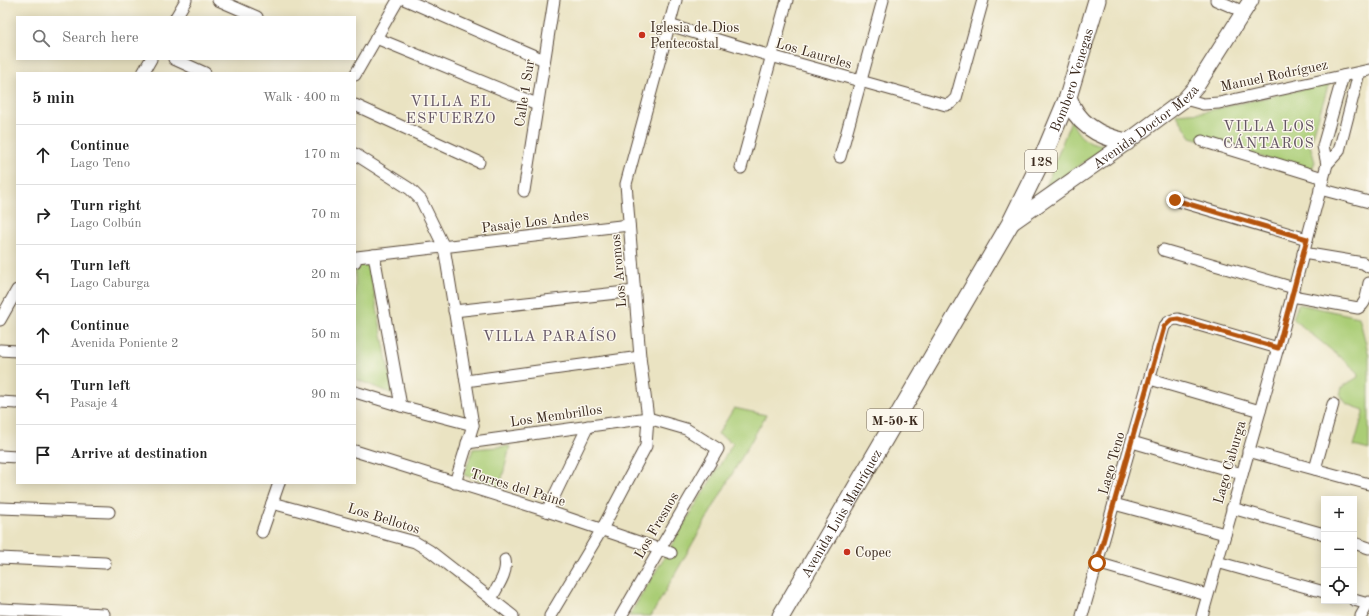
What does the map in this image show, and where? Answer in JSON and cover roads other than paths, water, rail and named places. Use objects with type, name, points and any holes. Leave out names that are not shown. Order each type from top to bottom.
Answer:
[{"type":"main road","name":"Bombero Venegas","points":[[1010,224],[1042,159],[1068,97],[1097,0]]},
{"type":"main road","name":"Avenida Doctor Meza","points":[[1010,224],[1127,142],[1185,99],[1198,84],[1248,6]]},
{"type":"main road","points":[[1068,97],[1074,110],[1087,126],[1100,134],[1127,142]]},
{"type":"main road","name":"Avenida Luis Manríquez","points":[[781,616],[1010,224]]},
{"type":"street","points":[[177,16],[186,0]]},
{"type":"street","points":[[218,0],[255,16]]},
{"type":"street","points":[[356,72],[358,61],[376,38],[398,0]]},
{"type":"street","points":[[406,0],[544,60]]},
{"type":"street","name":"Calle 1 Sur","points":[[524,191],[554,0]]},
{"type":"street","name":"Los Aromos","points":[[550,616],[602,529],[644,452],[647,441],[648,418],[640,357],[626,184],[676,0]]},
{"type":"street","points":[[741,168],[787,0]]},
{"type":"street","points":[[840,158],[883,0]]},
{"type":"street","name":"Los Laureles","points":[[669,25],[861,82],[943,104],[951,104],[956,98],[984,0]]},
{"type":"street","points":[[1216,0],[1248,6]]},
{"type":"street","points":[[376,38],[538,104]]},
{"type":"street","points":[[144,72],[150,60]]},
{"type":"street","points":[[176,60],[203,72]]},
{"type":"street","points":[[1327,164],[1339,152],[1364,71]]},
{"type":"street","name":"Manuel Rodríguez","points":[[1185,99],[1203,104],[1219,103],[1364,71]]},
{"type":"street","points":[[1327,164],[1323,146],[1343,76]]},
{"type":"street","points":[[356,105],[479,162]]},
{"type":"street","points":[[1202,141],[1323,178]]},
{"type":"street","points":[[356,155],[410,189],[422,200],[444,247],[473,424],[455,483]]},
{"type":"street","name":"Lago Caburga","points":[[1205,615],[1207,595],[1278,348],[1327,164]]},
{"type":"street","points":[[1320,189],[1369,202]]},
{"type":"street","points":[[1175,200],[1307,239]]},
{"type":"street","name":"Pasaje Los Andes","points":[[356,260],[374,255],[629,225]]},
{"type":"street","points":[[1163,250],[1293,292],[1358,308],[1364,304],[1369,283]]},
{"type":"street","points":[[1303,252],[1363,263],[1369,266]]},
{"type":"street","points":[[374,255],[401,406]]},
{"type":"street","points":[[454,311],[635,291]]},
{"type":"street","points":[[0,299],[15,296]]},
{"type":"street","points":[[0,320],[15,296]]},
{"type":"street","name":"Lago Teno","points":[[1082,616],[1164,327],[1171,320],[1178,319],[1278,348]]},
{"type":"street","points":[[0,350],[16,351]]},
{"type":"street","points":[[466,381],[640,357]]},
{"type":"street","points":[[1150,379],[1260,411]]},
{"type":"street","points":[[356,392],[401,406],[473,424]]},
{"type":"street","points":[[0,402],[16,403]]},
{"type":"street","points":[[1315,469],[1333,404]]},
{"type":"street","name":"Los Membrillos","points":[[467,443],[648,418]]},
{"type":"street","name":"Los Fresnos","points":[[621,616],[718,449],[686,429],[648,418]]},
{"type":"street","points":[[547,511],[588,426]]},
{"type":"street","points":[[1132,442],[1242,474]]},
{"type":"street","name":"Torres del Paine","points":[[356,451],[547,511],[671,553]]},
{"type":"street","points":[[1248,451],[1369,484]]},
{"type":"street","points":[[0,456],[16,457]]},
{"type":"street","points":[[262,532],[279,484]]},
{"type":"street","name":"Los Bellotos","points":[[272,503],[415,542],[430,551],[513,616]]},
{"type":"street","points":[[1114,504],[1225,534]]},
{"type":"street","points":[[0,508],[109,512]]},
{"type":"street","points":[[1232,508],[1321,533]]},
{"type":"street","points":[[1357,544],[1369,548]]},
{"type":"street","points":[[0,558],[105,563]]},
{"type":"street","points":[[491,599],[506,568],[505,560]]},
{"type":"street","points":[[1217,562],[1321,591]]},
{"type":"street","points":[[1097,563],[1207,595]]},
{"type":"street","points":[[1357,601],[1368,603],[1361,616]]},
{"type":"street","points":[[0,609],[104,614]]},
{"type":"place","name":"Iglesia de Dios Pentecostal","points":[[642,35]]},
{"type":"place","name":"Copec","points":[[847,552]]},
{"type":"district","name":"VILLA EL ESFUERZO","points":[[451,110]]},
{"type":"district","name":"VILLA LOS CÁNTAROS","points":[[1269,134]]},
{"type":"district","name":"VILLA PARAÍSO","points":[[550,336]]}]
